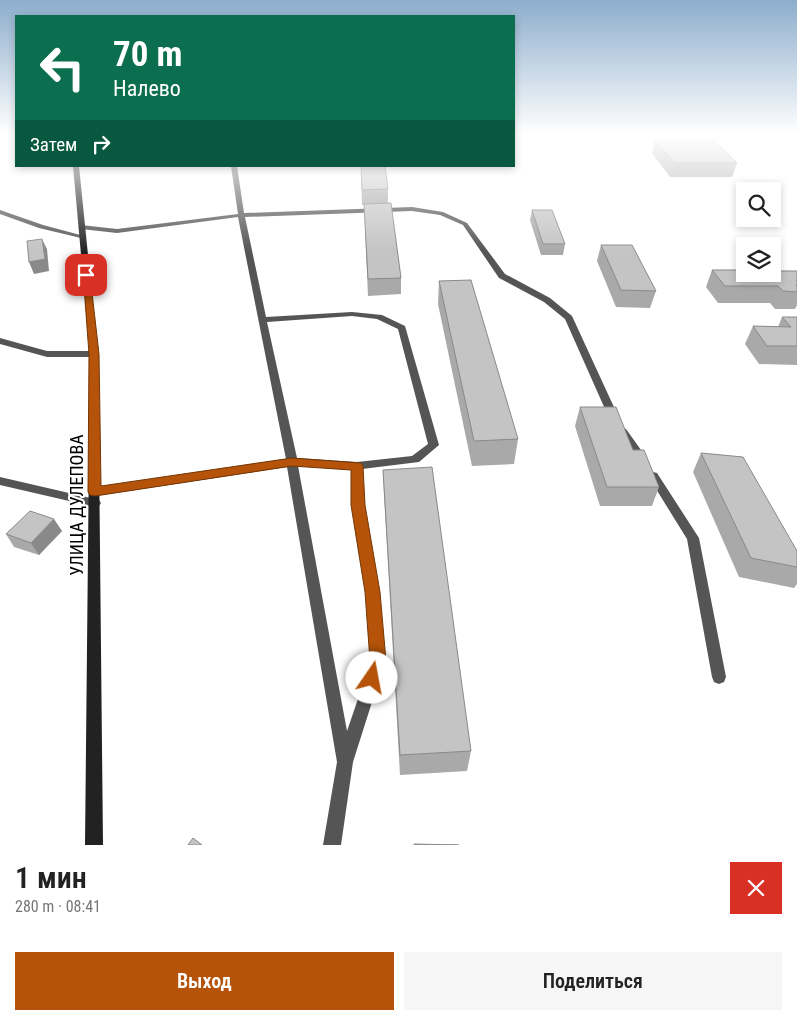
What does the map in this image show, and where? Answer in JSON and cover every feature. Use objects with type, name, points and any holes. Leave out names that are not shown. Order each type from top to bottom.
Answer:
[{"type":"street","name":"УЛИЦА ДУЛЕПОВА","points":[[77,173],[94,354],[94,845]]},
{"type":"street","points":[[235,173],[241,215],[292,462],[345,762]]},
{"type":"street","points":[[0,212],[41,227],[81,231],[117,231],[241,215],[412,210],[441,213],[465,224],[502,276],[547,300],[568,318],[612,415],[693,538],[719,677]]},
{"type":"street","points":[[0,481],[95,497],[292,462],[357,466],[415,459],[434,445],[402,328],[379,317],[352,314],[262,320]]},
{"type":"street","points":[[0,341],[47,354],[94,354]]},
{"type":"street","points":[[332,845],[345,762],[378,661],[372,592],[358,505],[357,466]]},
{"type":"building","points":[[361,173],[386,173],[388,189],[362,190]]},
{"type":"building","points":[[391,203],[401,278],[368,279],[364,204]]},
{"type":"building","points":[[532,210],[552,210],[565,244],[543,244]]},
{"type":"building","points":[[42,239],[45,259],[29,262],[27,241]]},
{"type":"building","points":[[601,245],[632,245],[656,291],[621,290]]},
{"type":"building","points":[[712,270],[736,270],[736,282],[781,282],[781,271],[797,271],[797,292],[783,291],[778,286],[725,286]]},
{"type":"building","points":[[471,280],[518,439],[474,441],[439,281]]},
{"type":"building","points":[[782,317],[797,317],[797,346],[767,346],[753,326],[791,327]]},
{"type":"building","points":[[580,407],[616,407],[633,450],[644,450],[659,487],[607,487]]},
{"type":"building","points":[[701,453],[743,457],[797,551],[797,567],[751,558]]},
{"type":"building","points":[[432,467],[471,751],[400,755],[383,470]]},
{"type":"building","points":[[30,511],[54,519],[31,543],[6,534]]},
{"type":"building","points":[[193,838],[202,845],[188,845]]},
{"type":"building","points":[[414,844],[459,845],[414,845]]},
{"type":"route","points":[[86,275],[94,354],[95,492],[292,462],[357,466],[358,505],[372,592],[378,661],[372,678]]}]
